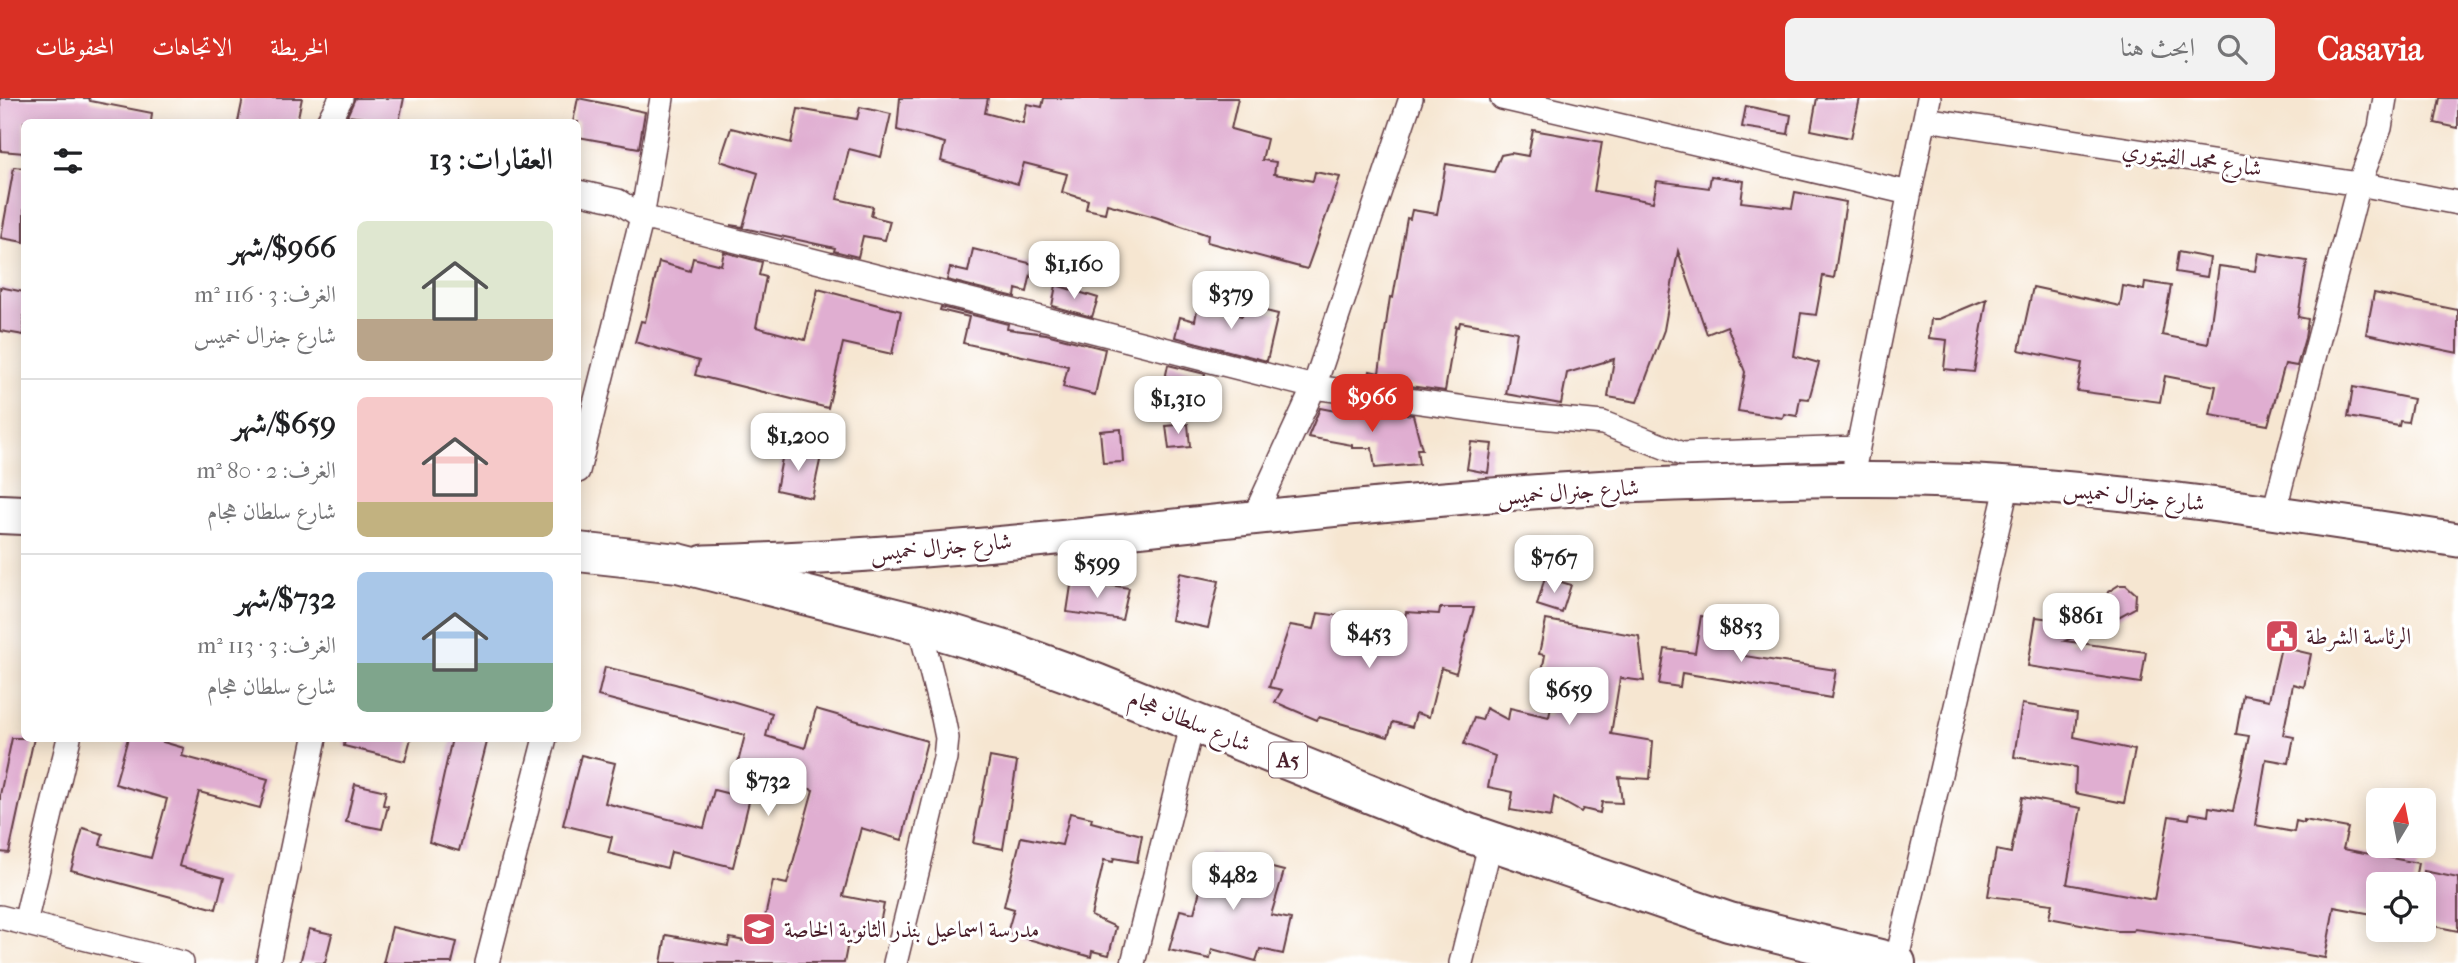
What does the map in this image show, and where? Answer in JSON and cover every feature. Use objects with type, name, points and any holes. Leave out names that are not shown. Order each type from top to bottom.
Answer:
[{"type":"highway","points":[[0,514],[21,515]]},
{"type":"highway","name":"A5","points":[[581,552],[678,563]]},
{"type":"highway","name":"شارع سلطان هجام","points":[[678,563],[919,624],[1008,651],[1491,841],[1729,922],[1812,954],[1896,963]]},
{"type":"main road","name":"شارع جنرال خميس","points":[[678,563],[855,555],[1254,517],[1672,484],[1852,481],[2008,483],[2274,512],[2458,540]]},
{"type":"street","points":[[330,119],[341,98]]},
{"type":"street","points":[[581,459],[642,217],[662,98]]},
{"type":"street","points":[[1254,517],[1314,387],[1411,98]]},
{"type":"street","points":[[1502,98],[1909,193]]},
{"type":"street","points":[[2274,512],[2359,184],[2380,128],[2385,98]]},
{"type":"street","points":[[1852,481],[1856,448],[1927,109]]},
{"type":"street","name":"شارع محمد الفيتوري","points":[[1927,109],[2458,203]]},
{"type":"street","points":[[581,193],[618,201],[642,217],[1314,387],[1508,414],[1603,423],[1682,454],[1856,448]]},
{"type":"street","points":[[1896,963],[2008,483]]},
{"type":"street","points":[[895,963],[945,758],[947,738],[919,624]]},
{"type":"street","points":[[1133,963],[1193,722]]},
{"type":"street","points":[[25,923],[68,742]]},
{"type":"street","points":[[268,963],[314,742]]},
{"type":"street","points":[[488,963],[544,742]]},
{"type":"street","points":[[1461,963],[1491,841]]},
{"type":"street","points":[[0,917],[182,963]]},
{"type":"building","points":[[0,98],[89,98],[90,101],[152,113],[151,119],[21,119],[21,153],[1,151]]},
{"type":"building","points":[[243,98],[302,98],[298,119],[239,119]]},
{"type":"building","points":[[355,98],[404,98],[400,119],[347,116]]},
{"type":"building","points":[[578,98],[645,112],[639,148],[581,138],[581,119],[574,119]]},
{"type":"building","points":[[900,98],[988,98],[985,113],[1023,123],[1027,104],[1042,107],[1044,98],[1238,98],[1231,129],[1267,139],[1262,160],[1276,162],[1274,174],[1313,181],[1315,172],[1340,177],[1307,269],[1207,242],[1208,235],[1155,217],[1107,204],[1105,213],[1086,209],[1088,200],[1062,192],[1067,174],[1024,163],[1018,184],[941,161],[945,143],[897,130]]},
{"type":"building","points":[[1817,98],[1860,98],[1851,138],[1811,130]]},
{"type":"building","points":[[2440,98],[2458,98],[2458,128],[2435,123]]},
{"type":"building","points":[[1746,106],[1791,115],[1788,134],[1742,127]]},
{"type":"building","points":[[860,107],[891,114],[881,157],[849,149],[837,199],[873,207],[871,216],[890,221],[885,240],[863,236],[858,257],[834,251],[835,248],[730,225],[743,227],[758,173],[720,161],[731,128],[791,143],[798,109],[857,119]]},
{"type":"building","points":[[1533,130],[1602,142],[1594,191],[1653,202],[1657,181],[1709,188],[1711,176],[1744,181],[1741,202],[1792,208],[1795,192],[1846,202],[1834,278],[1823,276],[1816,315],[1801,313],[1794,356],[1819,363],[1809,399],[1800,398],[1797,416],[1784,414],[1783,418],[1738,411],[1745,372],[1727,326],[1707,334],[1678,251],[1664,330],[1637,402],[1608,397],[1614,359],[1567,373],[1561,404],[1506,394],[1517,332],[1460,322],[1459,327],[1456,326],[1445,391],[1368,380],[1370,371],[1379,373],[1390,297],[1393,298],[1407,218],[1410,219],[1412,210],[1437,214],[1446,164],[1494,172],[1501,155],[1511,153],[1528,156]]},
{"type":"building","points":[[14,167],[21,168],[21,241],[1,238]]},
{"type":"building","points":[[973,249],[1033,264],[1027,292],[1016,289],[1015,297],[947,280],[950,268],[968,272]]},
{"type":"building","points":[[724,252],[762,262],[759,275],[766,277],[756,327],[805,340],[818,289],[901,311],[892,354],[843,343],[828,408],[695,375],[699,361],[635,342],[641,321],[645,322],[659,262],[690,271],[693,258],[721,265]]},
{"type":"building","points":[[2178,252],[2210,258],[2207,277],[2175,272]]},
{"type":"building","points":[[2258,253],[2307,261],[2298,317],[2308,319],[2305,338],[2297,366],[2285,364],[2268,425],[2210,415],[2216,386],[2165,376],[2160,402],[2077,391],[2082,363],[2019,350],[2033,287],[2120,306],[2123,286],[2144,290],[2145,282],[2171,286],[2162,335],[2208,344],[2219,266],[2255,271]]},
{"type":"building","points":[[1056,285],[1098,298],[1092,317],[1052,306]]},
{"type":"building","points":[[0,287],[21,291],[21,334],[0,331]]},
{"type":"building","points":[[2374,293],[2458,310],[2458,353],[2366,334]]},
{"type":"building","points":[[1987,299],[1974,372],[1944,369],[1947,340],[1929,338],[1931,319],[1939,319]]},
{"type":"building","points":[[1198,305],[1242,316],[1245,306],[1278,314],[1267,361],[1175,337],[1180,317],[1195,321]]},
{"type":"building","points":[[941,307],[1008,324],[1007,329],[1046,334],[1105,349],[1095,395],[1063,387],[1068,366],[963,343],[969,317],[940,310]]},
{"type":"building","points":[[1168,365],[1205,374],[1200,395],[1164,384]]},
{"type":"building","points":[[2353,387],[2413,399],[2408,422],[2400,421],[2399,426],[2348,417]]},
{"type":"building","points":[[1320,408],[1356,415],[1362,414],[1363,408],[1413,415],[1422,449],[1417,449],[1419,464],[1375,468],[1372,448],[1352,448],[1352,445],[1308,437]]},
{"type":"building","points":[[1188,424],[1190,447],[1169,449],[1166,426]]},
{"type":"building","points":[[1121,429],[1123,462],[1103,463],[1100,431]]},
{"type":"building","points":[[1471,442],[1492,444],[1488,473],[1467,469]]},
{"type":"building","points":[[784,448],[821,456],[812,498],[776,490]]},
{"type":"building","points":[[1180,573],[1219,581],[1208,628],[1171,620]]},
{"type":"building","points":[[1545,577],[1571,585],[1562,613],[1537,605]]},
{"type":"building","points":[[1072,579],[1129,588],[1122,620],[1067,612]]},
{"type":"building","points":[[2119,585],[2126,585],[2136,594],[2135,608],[2111,621],[2106,599],[2108,592]]},
{"type":"building","points":[[1440,608],[1474,608],[1456,673],[1441,668],[1429,717],[1416,713],[1412,727],[1393,722],[1388,737],[1319,717],[1317,720],[1275,702],[1282,690],[1269,687],[1290,625],[1314,629],[1318,613],[1342,616],[1339,635],[1375,647],[1378,639],[1400,645],[1406,612],[1439,614]]},
{"type":"building","points":[[1701,616],[1743,623],[1738,655],[1836,670],[1831,698],[1682,673],[1680,687],[1659,684],[1665,649],[1695,653]]},
{"type":"building","points":[[2036,617],[2100,626],[2065,641],[2146,652],[2141,683],[2028,666]]},
{"type":"building","points":[[1546,620],[1639,636],[1644,681],[1620,678],[1611,734],[1653,741],[1650,779],[1619,777],[1622,803],[1602,802],[1600,813],[1583,809],[1581,812],[1554,797],[1551,817],[1510,810],[1513,792],[1488,787],[1495,756],[1464,744],[1474,718],[1482,720],[1486,708],[1508,720],[1510,708],[1549,717],[1557,674],[1542,671],[1545,655],[1539,654]]},
{"type":"building","points":[[2281,647],[2311,654],[2304,687],[2293,684],[2283,735],[2294,737],[2289,763],[2266,759],[2255,825],[2294,832],[2296,821],[2304,823],[2304,820],[2348,828],[2343,849],[2366,853],[2366,858],[2391,858],[2418,863],[2416,872],[2366,872],[2366,913],[2334,907],[2325,958],[2227,941],[2134,929],[2117,931],[2049,918],[2052,904],[1988,896],[1996,850],[2011,853],[2022,797],[2081,808],[2067,884],[2154,900],[2169,816],[2189,819],[2190,813],[2208,816],[2209,807],[2233,811],[2249,736],[2236,734],[2243,695],[2269,700]]},
{"type":"building","points":[[605,667],[675,684],[772,713],[766,736],[805,748],[816,709],[927,741],[902,840],[861,828],[843,896],[884,904],[877,937],[850,932],[844,963],[661,963],[666,935],[728,946],[730,938],[759,944],[773,881],[787,884],[813,790],[756,773],[733,867],[671,852],[667,868],[608,853],[612,837],[563,825],[581,755],[615,763],[605,803],[704,828],[714,790],[730,794],[745,735],[598,696]]},
{"type":"building","points":[[2022,704],[2077,713],[2074,737],[2135,750],[2124,803],[2075,793],[2076,767],[2014,757]]},
{"type":"building","points":[[12,738],[21,738],[21,742],[33,742],[9,853],[0,852],[0,795]]},
{"type":"building","points":[[127,742],[163,742],[184,748],[182,756],[268,779],[260,808],[199,792],[179,866],[224,878],[216,909],[71,870],[83,828],[103,834],[100,845],[151,858],[167,799],[115,784]]},
{"type":"building","points":[[344,742],[410,742],[405,761],[344,746]]},
{"type":"building","points":[[451,742],[487,742],[459,851],[429,842]]},
{"type":"building","points":[[990,757],[1017,762],[1003,849],[973,843]]},
{"type":"building","points":[[355,784],[386,791],[383,805],[388,806],[382,829],[346,822]]},
{"type":"building","points":[[1070,813],[1092,818],[1091,822],[1142,835],[1137,862],[1114,858],[1113,862],[1104,860],[1091,916],[1116,927],[1109,955],[1092,951],[1091,957],[1007,933],[1014,909],[1004,906],[1021,837],[1062,845]]},
{"type":"building","points":[[1210,852],[1284,871],[1271,915],[1291,919],[1283,954],[1260,949],[1256,961],[1212,949],[1210,959],[1169,950],[1180,910],[1194,913]]},
{"type":"building","points":[[2436,873],[2458,878],[2458,931],[2436,926]]},
{"type":"building","points":[[392,927],[457,942],[452,963],[383,963]]},
{"type":"building","points":[[309,929],[332,934],[325,963],[300,963]]},
{"type":"place","name":"الرئاسة الشرطة","points":[[2282,636]]},
{"type":"place","name":"مدرسة اسماعيل بنذر الثانوية الخاصة","points":[[759,929]]}]
